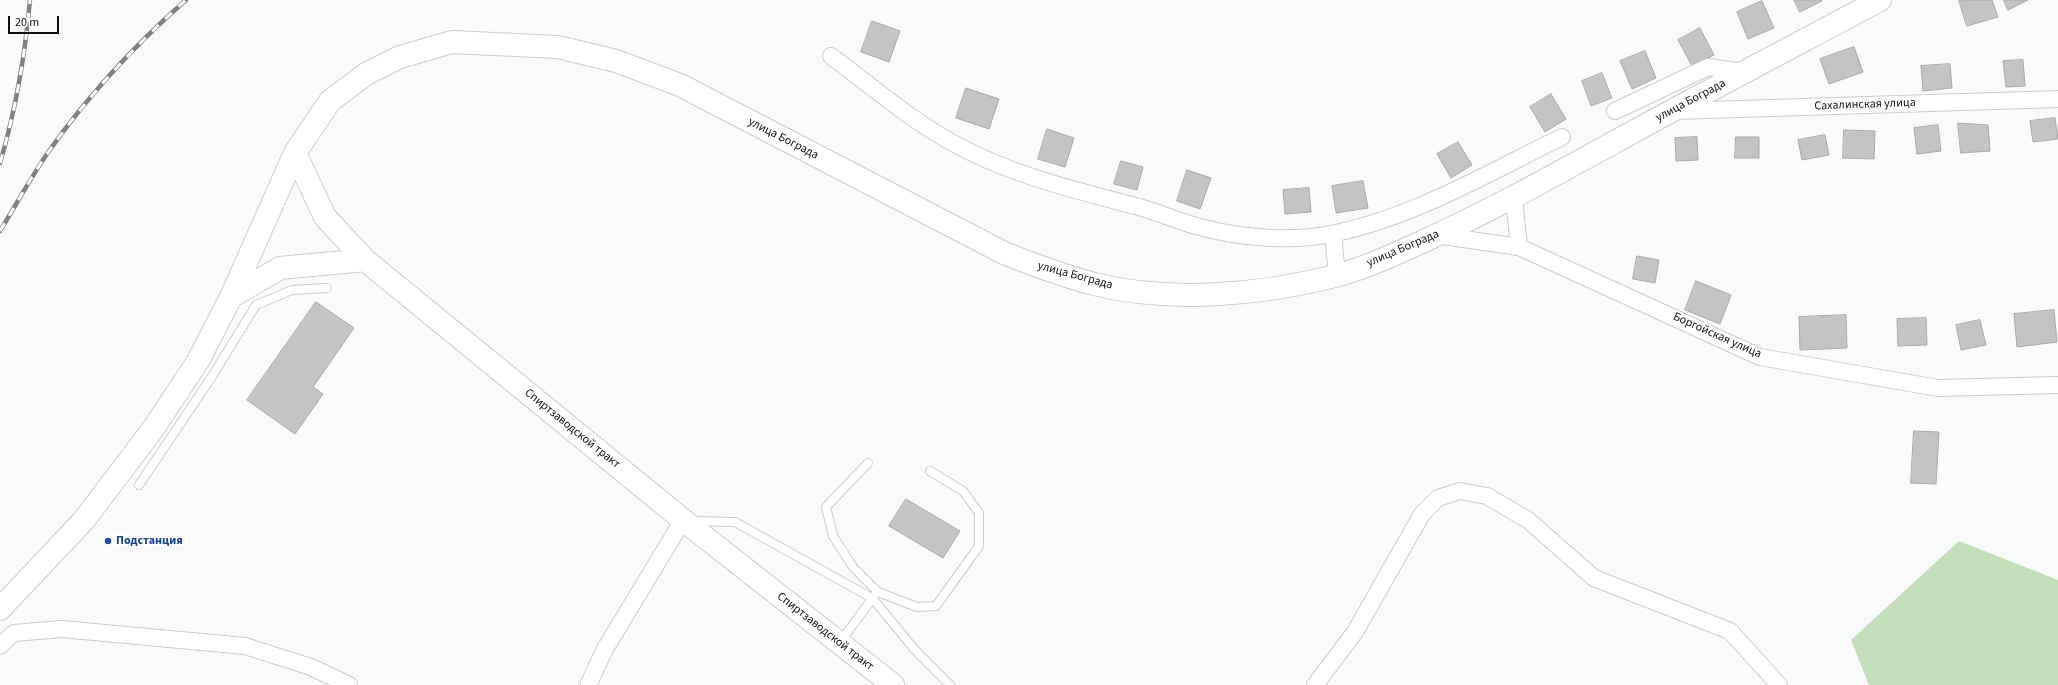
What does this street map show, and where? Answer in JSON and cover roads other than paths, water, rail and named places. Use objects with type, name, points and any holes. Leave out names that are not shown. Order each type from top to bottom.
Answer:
[{"type":"main road","name":"улица Бограда","points":[[0,609],[84,520],[153,429],[203,373],[231,297],[295,153],[330,101],[366,74],[400,57],[452,42],[558,47],[616,61],[680,85],[1004,253],[1033,265],[1096,284],[1141,292],[1181,294],[1240,293],[1286,286],[1337,275],[1383,259],[1436,236],[1514,198],[1744,72],[1880,0]]},
{"type":"main road","name":"Спиртзаводской тракт","points":[[295,153],[325,217],[365,260],[683,520],[893,685]]},
{"type":"main road","points":[[231,297],[280,268],[365,260]]},
{"type":"street","points":[[831,56],[918,121],[951,142],[1004,168],[1051,184],[1143,208],[1204,228],[1253,236],[1301,237],[1333,234],[1403,214],[1562,137]]},
{"type":"street","points":[[1615,111],[1708,67],[1744,72]]},
{"type":"street","name":"Сахалинская улица","points":[[1672,111],[2058,99]]},
{"type":"street","points":[[1514,198],[1519,247]]},
{"type":"street","points":[[1333,234],[1337,275]]},
{"type":"street","name":"Боргойская улица","points":[[1436,236],[1519,247],[1760,356],[1938,388],[2058,385]]},
{"type":"street","points":[[1315,685],[1355,632],[1422,514],[1438,498],[1460,491],[1487,496],[1528,520],[1594,578],[1730,631],[1779,685]]},
{"type":"street","points":[[588,685],[605,649],[683,520]]},
{"type":"street","points":[[0,646],[14,633],[62,629],[245,646],[311,667],[349,685]]},
{"type":"lane","points":[[139,485],[203,373],[256,305],[292,290],[327,288]]},
{"type":"lane","points":[[868,463],[826,507],[833,536],[853,567],[916,650],[950,685]]},
{"type":"lane","points":[[683,520],[735,522],[875,595],[917,608],[936,606],[979,546],[979,513],[963,492],[930,471]]},
{"type":"lane","points":[[840,643],[875,595]]},
{"type":"railway","points":[[0,163],[11,122],[19,82],[30,0]]},
{"type":"railway","points":[[0,231],[42,161],[96,91],[131,52],[186,0]]},
{"type":"place","name":"Подстанция","points":[[108,541]]}]
